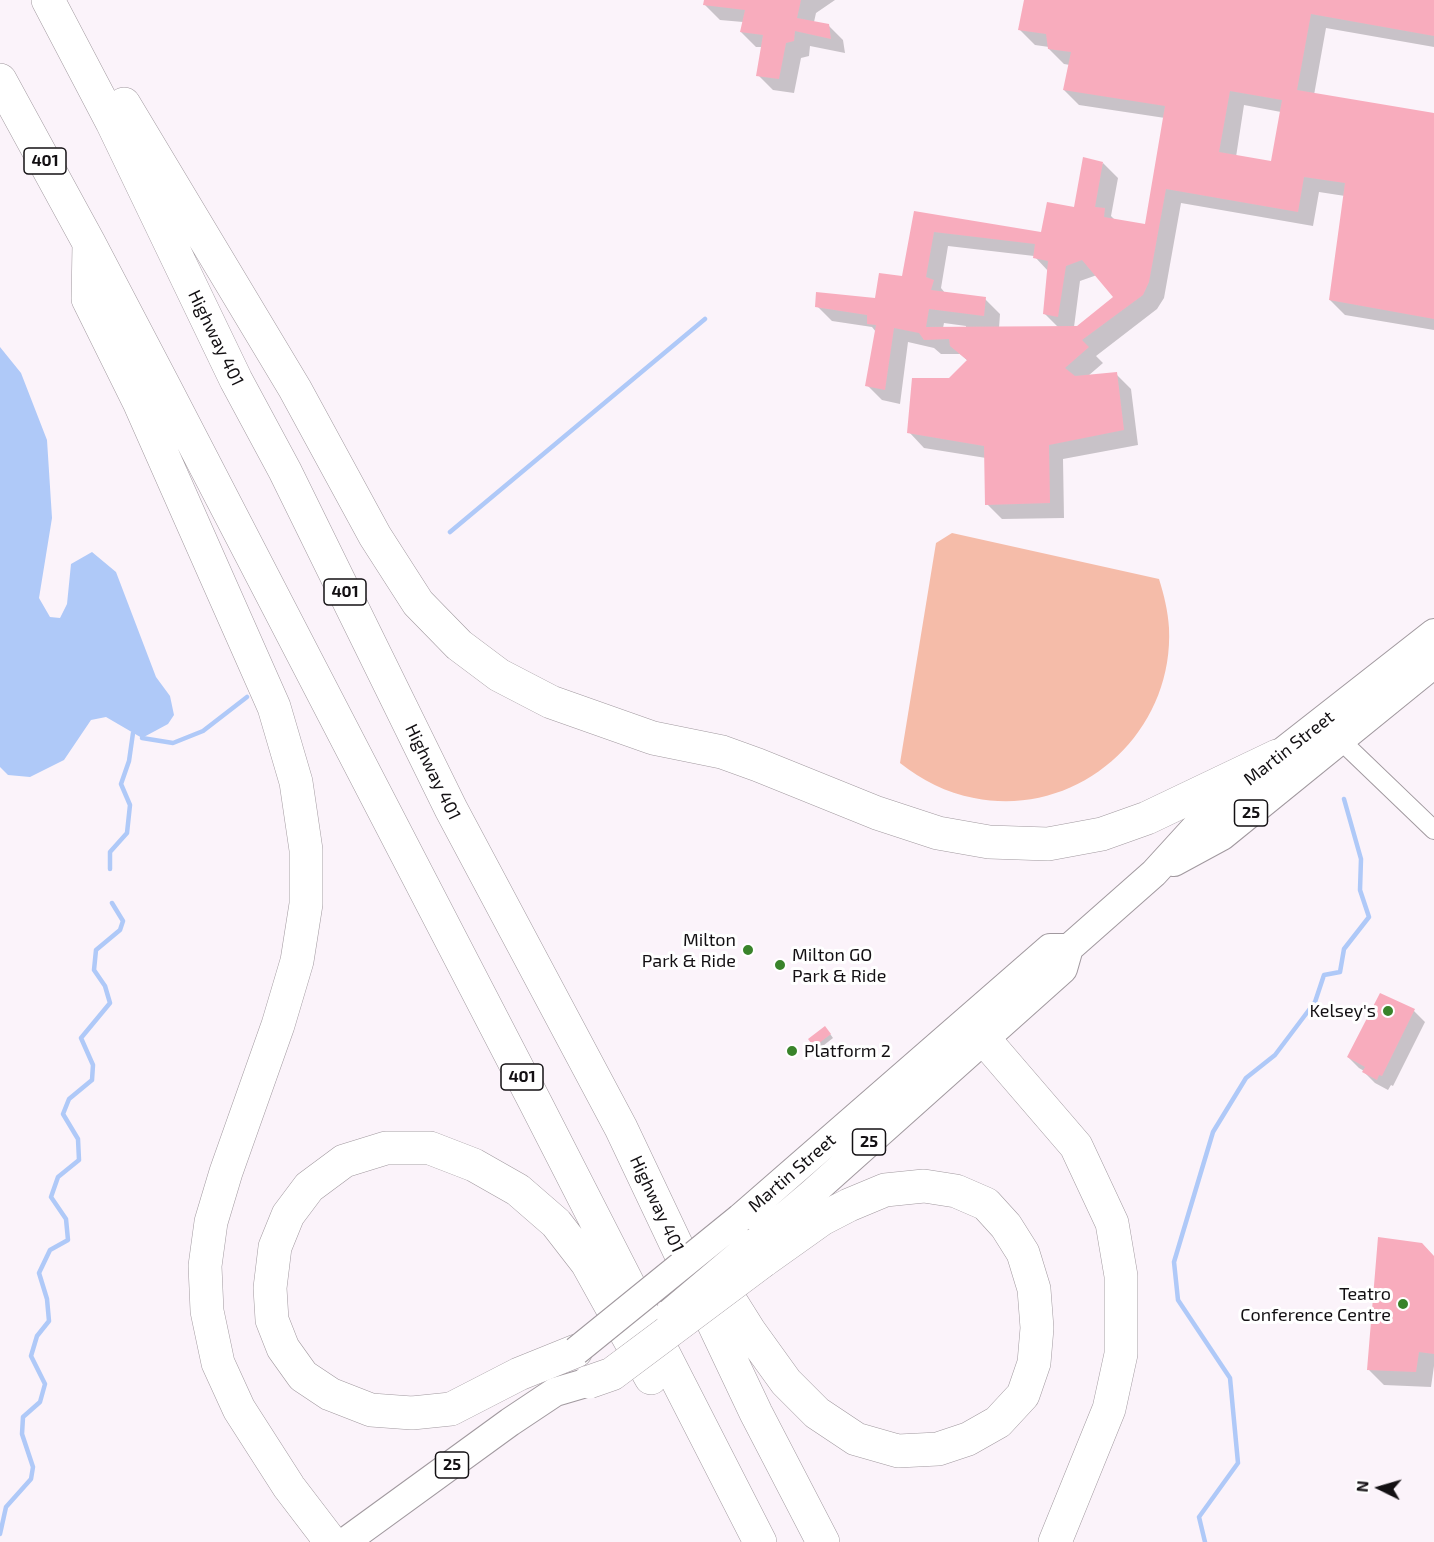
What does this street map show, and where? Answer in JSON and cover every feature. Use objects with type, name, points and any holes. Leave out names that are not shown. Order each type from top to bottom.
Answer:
[{"type":"highway","name":"Highway 401","points":[[48,0],[112,122],[236,380],[285,471],[451,809],[621,1128],[756,1413],[823,1542]]},
{"type":"highway","points":[[76,53],[112,83],[295,389],[375,536],[418,603],[459,645],[499,675],[551,702],[653,738],[722,752],[877,813],[938,833],[989,842],[1048,844],[1102,834],[1147,819],[1277,756]]},
{"type":"highway","name":"401","points":[[0,80],[89,243],[534,1100],[717,1462],[760,1542]]},
{"type":"highway","points":[[89,243],[88,299],[140,404],[274,707],[296,782],[306,850],[306,904],[297,961],[278,1025],[226,1172],[211,1222],[206,1266],[207,1311],[219,1363],[239,1409],[289,1487],[330,1542]]},
{"type":"highway","points":[[984,1039],[1076,1146],[1112,1223],[1121,1276],[1121,1354],[1109,1410],[1054,1542]]},
{"type":"highway","points":[[589,1382],[612,1374],[752,1241],[822,1219],[849,1204],[885,1190],[924,1186],[956,1191],[986,1204],[1006,1226],[1023,1252],[1034,1289],[1037,1328],[1034,1363],[1023,1395],[998,1422],[968,1439],[938,1449],[898,1451],[856,1439],[817,1413],[786,1382],[750,1332],[621,1128]]},
{"type":"highway","points":[[576,1351],[519,1374],[451,1409],[412,1413],[371,1410],[330,1394],[303,1376],[283,1348],[272,1320],[270,1288],[275,1247],[288,1215],[309,1187],[344,1161],[386,1148],[430,1148],[474,1165],[518,1190],[556,1223],[587,1263],[661,1397],[717,1462]]},
{"type":"main road","name":"Martin Street","points":[[1154,873],[1222,836],[1434,633]]},
{"type":"main road","name":"Martin Street","points":[[555,1392],[576,1351],[752,1241],[810,1194],[1063,969],[1069,948],[1154,873],[1206,816],[1277,756],[1331,731],[1434,664]]},
{"type":"main road","name":"Martin Street","points":[[752,1241],[1050,948],[1069,948]]},
{"type":"main road","name":"25","points":[[345,1542],[555,1392],[589,1382]]},
{"type":"street","points":[[1331,731],[1434,830]]},
{"type":"shaded area","points":[[952,533],[1159,579],[1169,628],[1166,667],[1155,702],[1137,734],[1112,761],[1083,781],[1049,795],[1012,801],[974,798],[935,785],[900,763],[936,543]]},
{"type":"water","points":[[0,347],[21,373],[47,440],[52,518],[39,598],[50,617],[60,618],[67,604],[71,564],[92,552],[116,572],[156,677],[170,696],[174,715],[168,724],[142,738],[106,717],[91,720],[64,760],[30,777],[8,775],[0,767]]},
{"type":"building","points":[[704,0],[801,0],[797,18],[829,24],[831,39],[795,31],[794,41],[786,43],[779,79],[756,76],[763,35],[740,32],[745,10],[703,5]]},
{"type":"building","points":[[1024,0],[1434,0],[1434,36],[1311,14],[1297,90],[1434,113],[1434,319],[1329,300],[1345,183],[1304,177],[1298,212],[1166,189],[1149,282],[1143,295],[1082,340],[1089,347],[1065,368],[1075,376],[1117,372],[1124,430],[1049,445],[1050,503],[985,505],[984,446],[907,433],[912,378],[949,378],[967,360],[950,346],[949,339],[924,340],[919,333],[894,328],[885,390],[865,386],[876,325],[867,324],[867,315],[815,307],[816,292],[875,298],[879,273],[902,276],[914,211],[1041,232],[1047,202],[1074,207],[1083,157],[1103,162],[1095,207],[1105,208],[1104,217],[1145,224],[1165,106],[1063,90],[1071,52],[1048,49],[1046,34],[1018,30]],"holes":[[[1230,91],[1282,100],[1271,161],[1219,152]],[[934,232],[1035,244],[1033,258],[1048,261],[1043,314],[1058,317],[1066,266],[1082,260],[1113,297],[1077,326],[926,327],[929,309],[984,316],[986,297],[931,290],[934,280],[926,277]]]},
{"type":"building","points":[[1380,993],[1415,1009],[1382,1076],[1379,1075],[1377,1080],[1362,1072],[1365,1067],[1347,1057]]},
{"type":"building","points":[[825,1026],[831,1034],[814,1047],[808,1039]]},
{"type":"building","name":"Teatro Conference Centre","points":[[1378,1237],[1422,1243],[1434,1256],[1434,1354],[1419,1352],[1416,1372],[1367,1370]]},
{"type":"waterway","points":[[450,532],[705,319]]},
{"type":"waterway","points":[[142,738],[173,743],[203,731],[247,697]]},
{"type":"waterway","points":[[110,869],[110,852],[127,833],[130,805],[121,784],[129,761],[133,733]]},
{"type":"waterway","points":[[1205,1542],[1199,1517],[1238,1463],[1230,1378],[1178,1300],[1174,1262],[1213,1132],[1246,1078],[1275,1055],[1315,1002],[1324,975],[1340,972],[1344,949],[1369,917],[1360,890],[1361,859],[1344,799]]},
{"type":"waterway","points":[[0,1534],[6,1507],[31,1479],[33,1467],[22,1434],[23,1417],[40,1402],[45,1384],[31,1356],[37,1336],[49,1321],[47,1299],[39,1273],[50,1250],[68,1240],[66,1219],[51,1197],[58,1177],[79,1160],[78,1139],[63,1114],[69,1099],[92,1080],[93,1065],[81,1038],[110,1003],[105,986],[94,970],[96,950],[120,930],[123,921],[112,903]]},
{"type":"place","name":"Milton Park & Ride","points":[[748,950]]},
{"type":"place","name":"Milton GO Park & Ride","points":[[780,965]]},
{"type":"place","name":"Kelsey's","points":[[1388,1011]]},
{"type":"place","name":"Platform 2","points":[[792,1051]]},
{"type":"place","name":"Teatro Conference Centre","points":[[1403,1304]]}]
